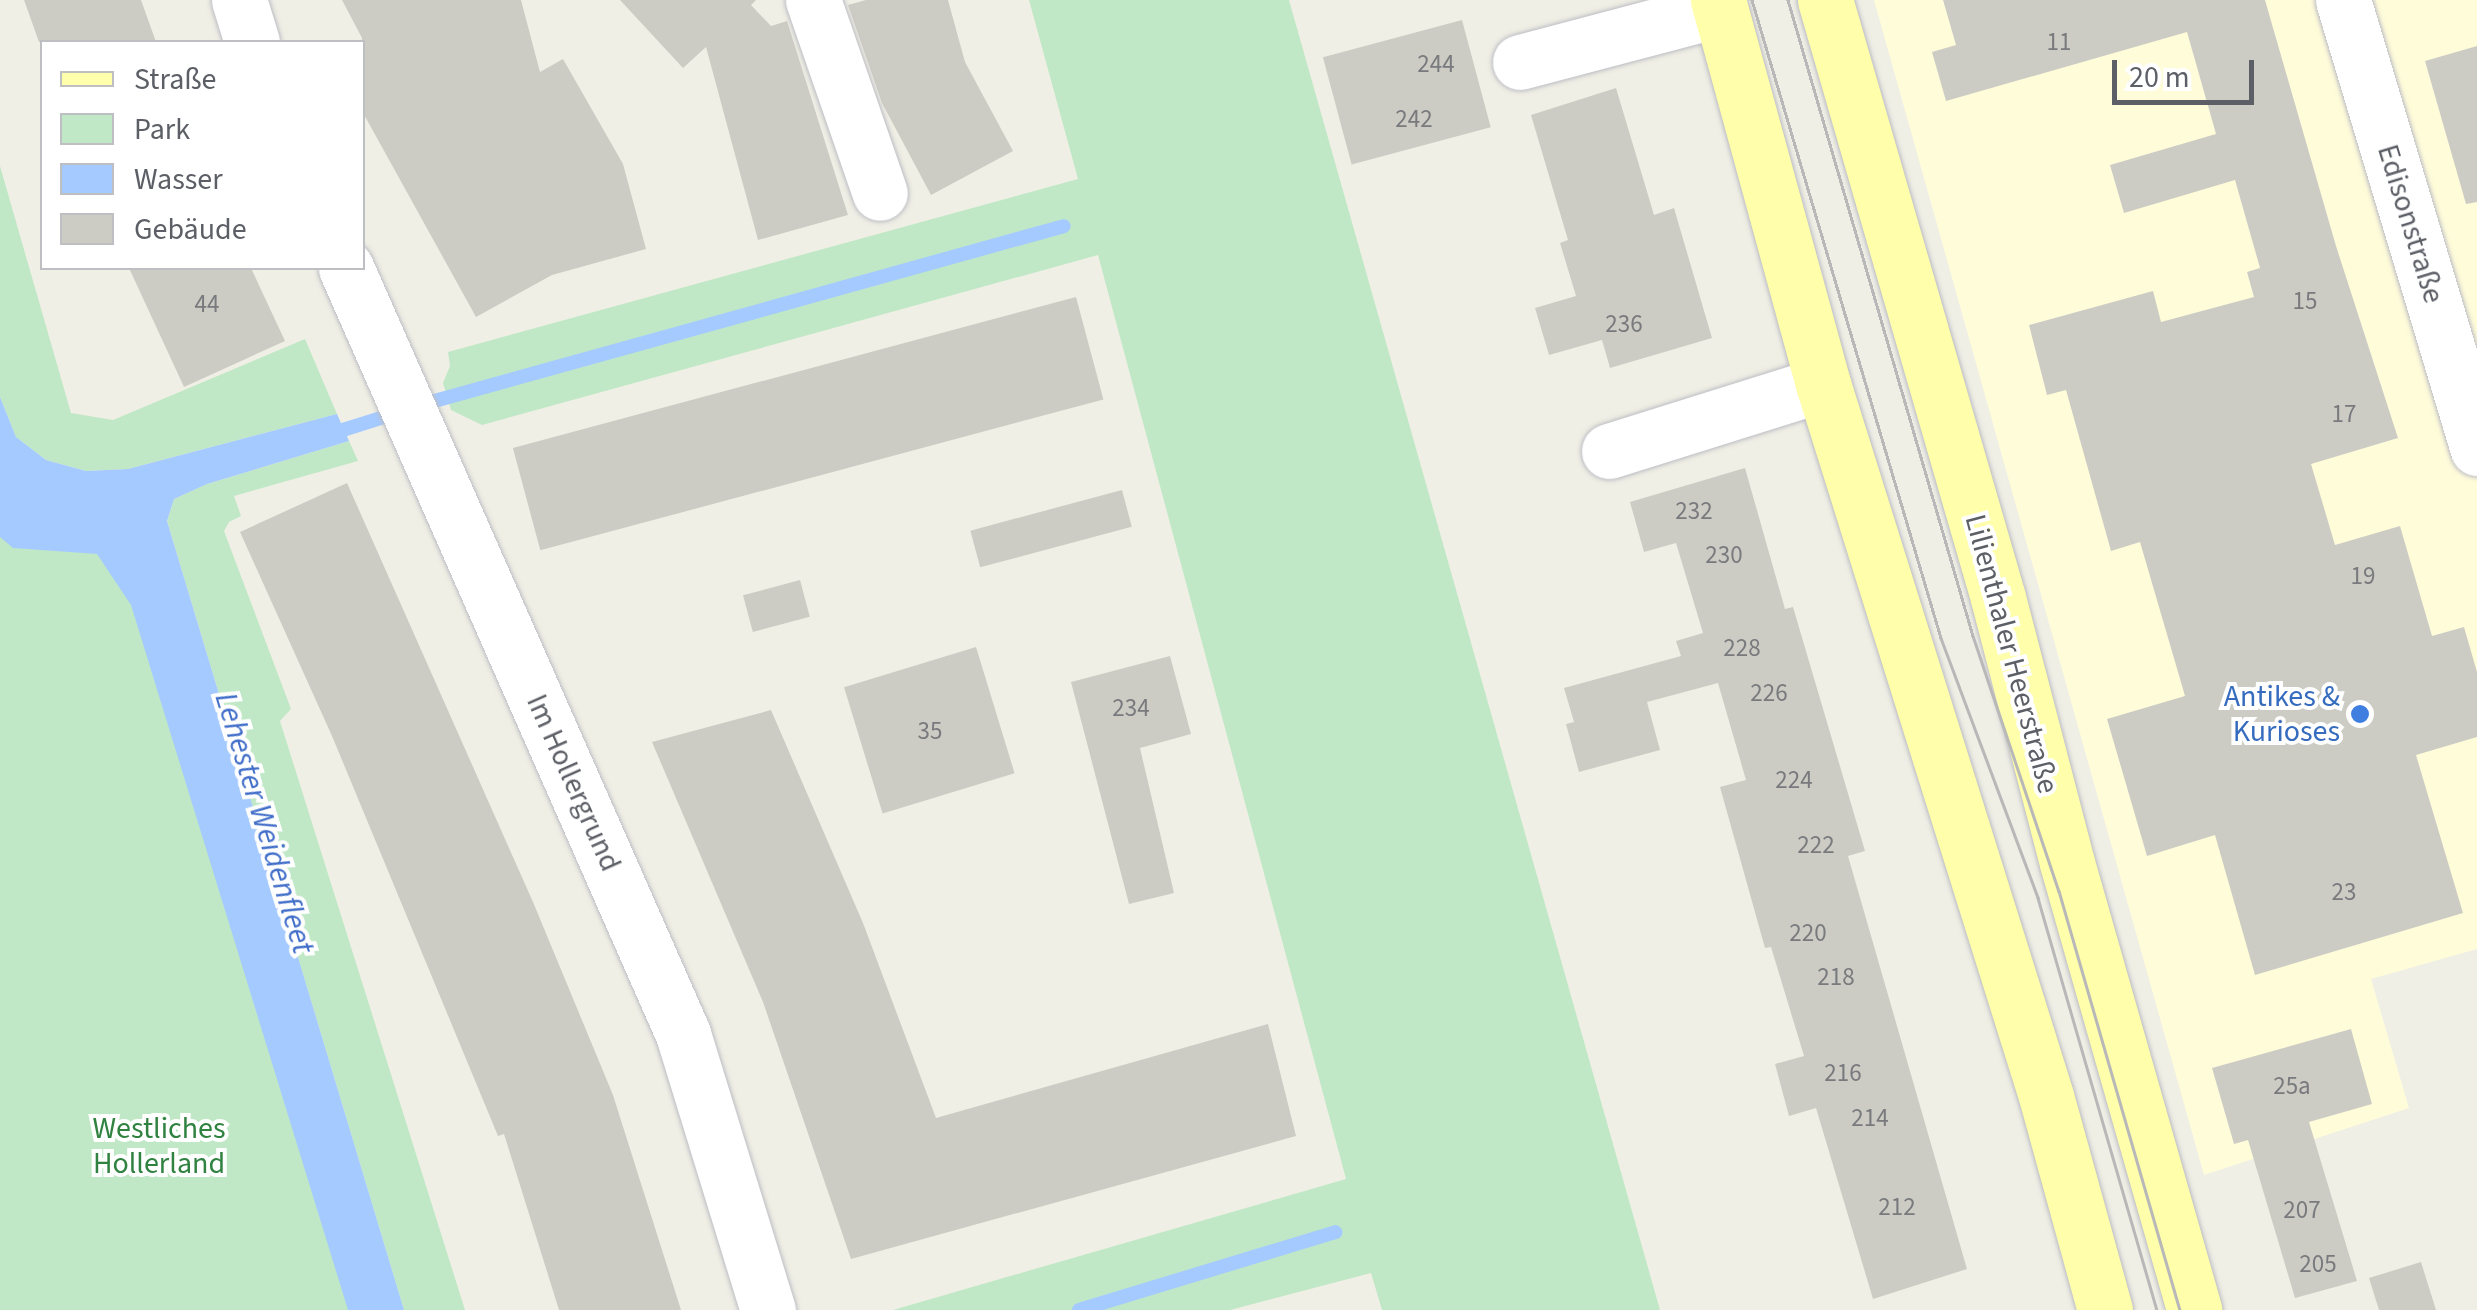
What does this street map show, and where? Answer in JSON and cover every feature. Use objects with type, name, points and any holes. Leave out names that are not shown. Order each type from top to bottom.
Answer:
[{"type":"main road","name":"Lilienthaler Heerstraße","points":[[1825,0],[1998,598],[2067,863],[2194,1310]]},
{"type":"main road","points":[[1719,4],[1823,384],[2046,1096],[2105,1310]]},
{"type":"street","points":[[238,0],[251,40]]},
{"type":"street","points":[[813,0],[880,194]]},
{"type":"street","name":"Edisonstraße","points":[[2342,0],[2477,448]]},
{"type":"street","points":[[1520,62],[1719,4]]},
{"type":"street","name":"Im Hollergrund","points":[[347,270],[683,1034],[768,1310]]},
{"type":"street","points":[[1609,450],[1823,384]]},
{"type":"shaded area","points":[[1874,0],[2477,0],[2477,949],[2371,979],[2409,1108],[2204,1175]]},
{"type":"green space","points":[[1029,0],[1289,0],[1660,1310],[1382,1310],[1371,1273],[1230,1310],[893,1310],[1346,1179],[1098,255],[482,425],[451,410],[443,383],[450,366],[448,352],[1078,179]]},
{"type":"green space","points":[[0,166],[71,413],[113,420],[305,339],[337,414],[128,469],[86,471],[46,460],[16,437],[0,397]]},
{"type":"green space","points":[[349,441],[358,461],[234,496],[241,516],[229,522],[224,531],[291,709],[280,721],[465,1310],[404,1310],[167,521],[174,499],[207,484]]},
{"type":"green space","name":"Westliches Hollerland","points":[[0,461],[120,512],[381,1310],[0,1310]]},
{"type":"water","points":[[0,397],[16,437],[46,460],[86,471],[128,469],[337,414],[349,441],[207,484],[174,499],[167,521],[404,1310],[348,1310],[131,605],[97,554],[13,548],[0,537]]},
{"type":"building","points":[[24,0],[141,0],[155,40],[40,40]]},
{"type":"building","points":[[342,0],[521,0],[540,72],[563,59],[623,164],[646,249],[552,275],[476,317],[365,116],[362,38]]},
{"type":"building","points":[[620,0],[756,0],[751,5],[771,26],[787,21],[848,215],[758,240],[706,47],[683,68]]},
{"type":"building","points":[[866,0],[948,0],[965,62],[1013,151],[931,195],[882,103],[848,5]]},
{"type":"building","points":[[1943,0],[2265,0],[2336,246],[2398,438],[2311,464],[2335,545],[2400,526],[2432,636],[2464,627],[2477,672],[2477,737],[2416,755],[2463,913],[2255,975],[2215,835],[2147,856],[2107,719],[2185,696],[2140,542],[2111,551],[2066,390],[2047,395],[2029,325],[2153,291],[2161,322],[2254,297],[2247,272],[2260,268],[2235,180],[2124,213],[2110,165],[2216,134],[2187,32],[1946,101],[1932,52],[1956,45]]},
{"type":"building","points":[[1462,20],[1491,127],[1352,164],[1323,57]]},
{"type":"building","points":[[2477,46],[2477,202],[2466,204],[2425,61]]},
{"type":"building","points":[[1616,88],[1654,215],[1674,208],[1712,338],[1610,368],[1602,340],[1549,355],[1535,308],[1576,296],[1560,243],[1568,240],[1531,115]]},
{"type":"building","points":[[130,270],[252,270],[285,341],[184,387]]},
{"type":"building","points":[[1076,297],[1103,399],[540,550],[513,448]]},
{"type":"building","points":[[1745,468],[1785,609],[1793,607],[1865,851],[1848,856],[1967,1269],[1873,1299],[1816,1108],[1789,1116],[1775,1064],[1804,1056],[1771,947],[1765,948],[1720,787],[1746,780],[1718,683],[1647,702],[1660,750],[1579,772],[1566,724],[1574,722],[1564,688],[1681,656],[1676,641],[1703,633],[1676,543],[1644,552],[1630,502]]},
{"type":"building","points":[[347,483],[533,902],[613,1095],[681,1310],[559,1310],[504,1134],[498,1136],[332,736],[240,532]]},
{"type":"building","points":[[1122,490],[1132,527],[980,567],[970,531]]},
{"type":"building","points":[[800,580],[810,617],[753,632],[743,595]]},
{"type":"building","points":[[976,647],[1015,773],[883,814],[844,687]]},
{"type":"building","points":[[1170,656],[1191,734],[1140,748],[1174,893],[1129,904],[1071,682]]},
{"type":"building","points":[[771,710],[863,923],[936,1118],[1268,1024],[1296,1136],[851,1259],[763,1002],[652,742]]},
{"type":"building","points":[[2351,1029],[2372,1104],[2309,1122],[2357,1281],[2295,1298],[2248,1140],[2234,1144],[2212,1068]]},
{"type":"building","points":[[2421,1262],[2436,1310],[2379,1310],[2369,1278]]},
{"type":"waterway","points":[[420,405],[1064,226]]},
{"type":"waterway","points":[[330,434],[400,412]]},
{"type":"waterway","points":[[1079,1310],[1335,1232]]},
{"type":"tram line","points":[[1752,0],[1941,638],[2038,898],[2157,1310]]},
{"type":"tram line","points":[[1788,0],[1973,636],[2059,891],[2180,1310]]},
{"type":"place","name":"Antikes & Kurioses","points":[[2360,714]]},
{"type":"water label","name":"Lehester Weidenfleet","points":[[264,823]]}]
